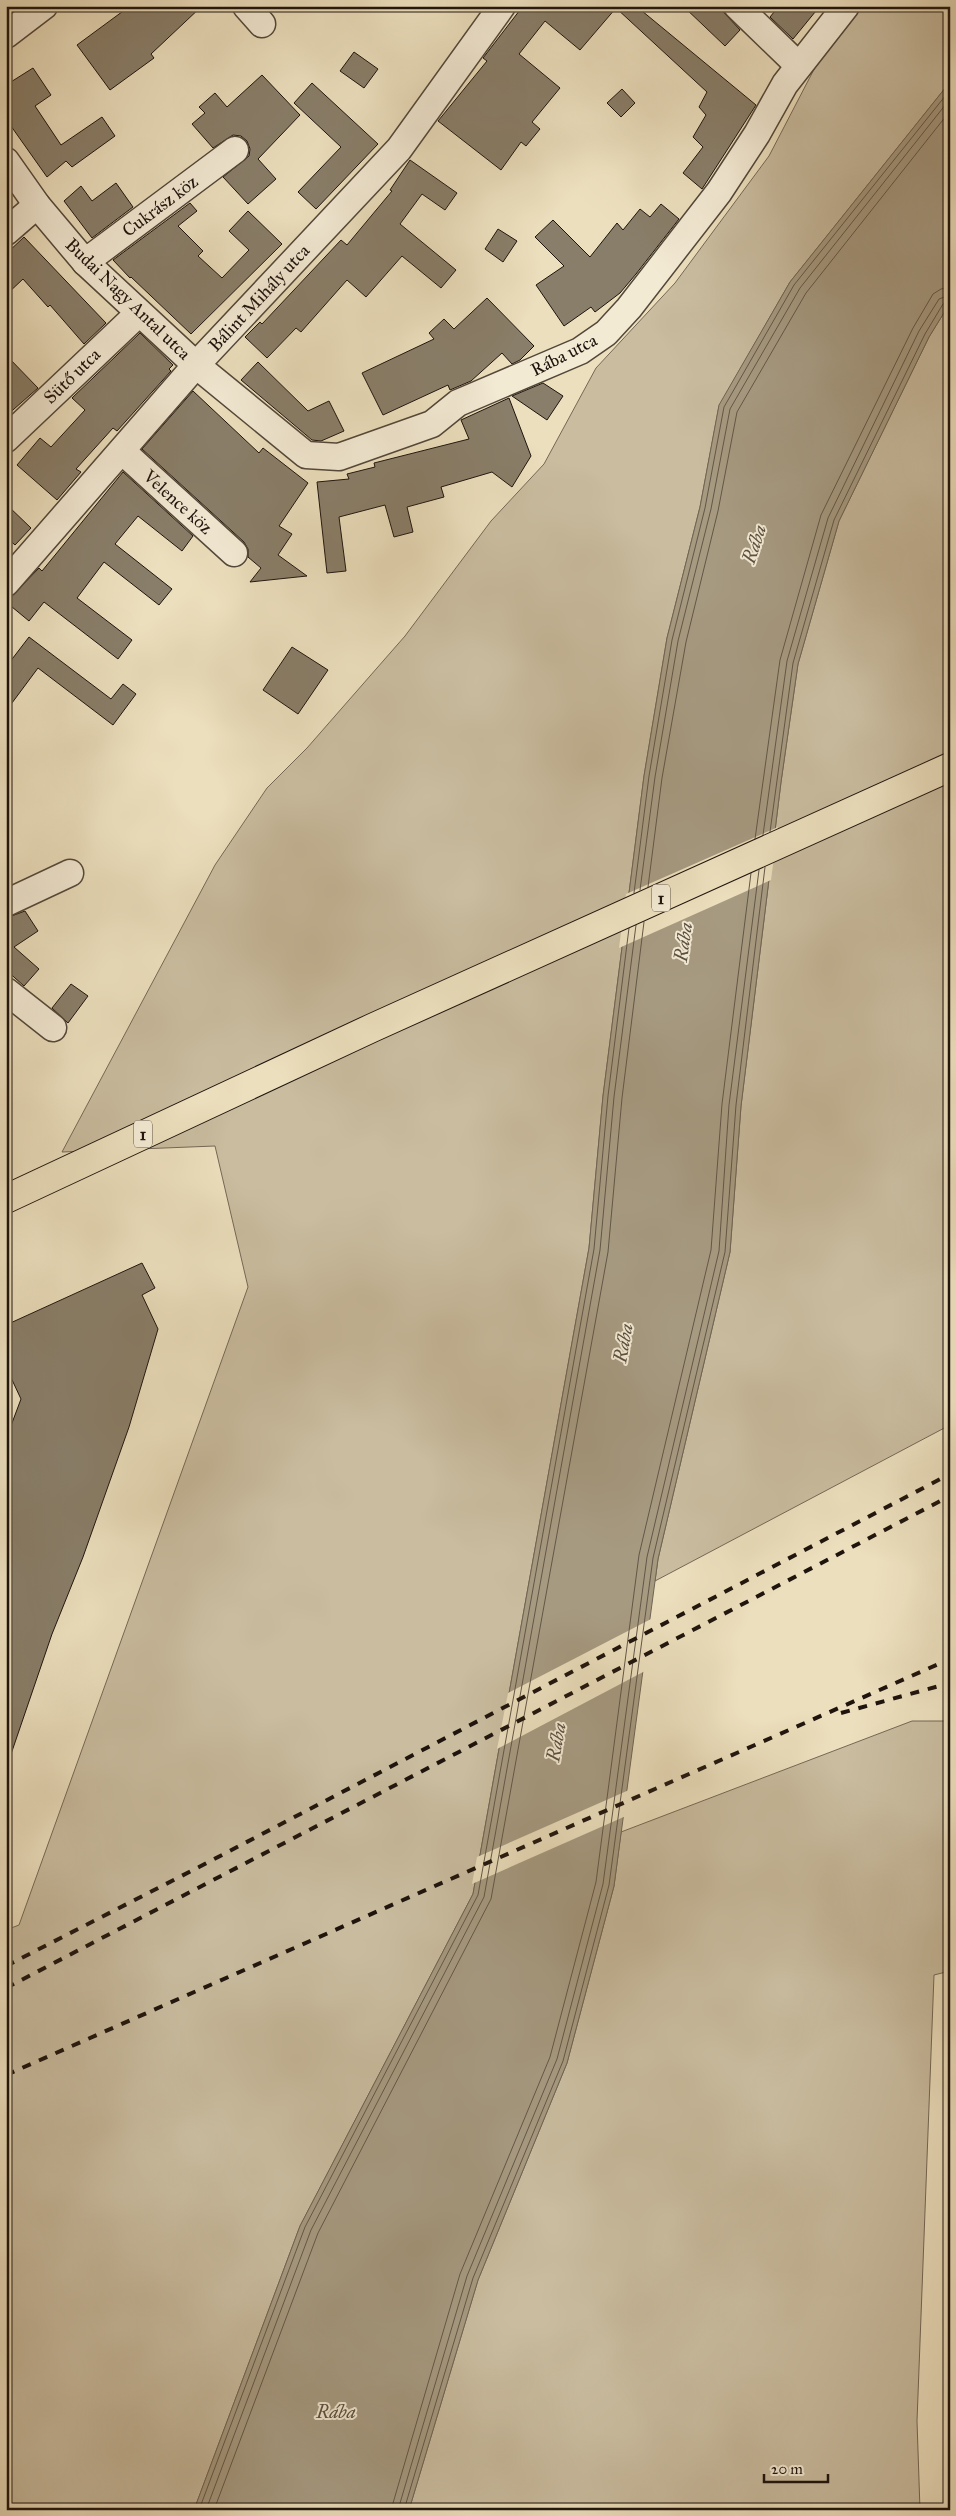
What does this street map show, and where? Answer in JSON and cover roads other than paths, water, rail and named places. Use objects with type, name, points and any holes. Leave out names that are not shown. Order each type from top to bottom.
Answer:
[{"type":"main road","name":"1","points":[[6,1199],[372,1028],[950,767]]},
{"type":"street","points":[[6,36],[44,6]]},
{"type":"street","name":"Bálint Mihály utca","points":[[6,583],[196,365],[398,149],[502,6]]},
{"type":"street","points":[[737,6],[798,65]]},
{"type":"street","name":"Rába utca","points":[[196,365],[306,455],[339,457],[432,424],[458,403],[580,351],[606,333],[630,308],[719,192],[798,65],[846,6]]},
{"type":"street","name":"Cukrász köz","points":[[85,262],[236,150]]},
{"type":"street","name":"Budai Nagy Antal utca","points":[[6,161],[37,205],[85,262],[196,365]]},
{"type":"street","points":[[6,232],[37,205]]},
{"type":"street","name":"Sütő utca","points":[[6,439],[138,312]]},
{"type":"street","name":"Velence köz","points":[[122,451],[234,553]]},
{"type":"street","points":[[6,902],[70,873]]},
{"type":"street","points":[[6,991],[53,1028]]},
{"type":"water","name":"Rába","points":[[950,82],[950,303],[929,337],[839,521],[798,664],[781,782],[741,1106],[730,1252],[658,1559],[614,1886],[567,2063],[478,2280],[409,2510],[194,2510],[300,2226],[473,1894],[589,1248],[603,1096],[644,776],[667,638],[700,507],[719,405],[790,282]]},
{"type":"railway","points":[[6,1966],[950,1474]]},
{"type":"railway","points":[[6,1988],[950,1496]]},
{"type":"railway","points":[[6,2075],[950,1659]]},
{"type":"railway","points":[[841,1713],[950,1683]]}]
